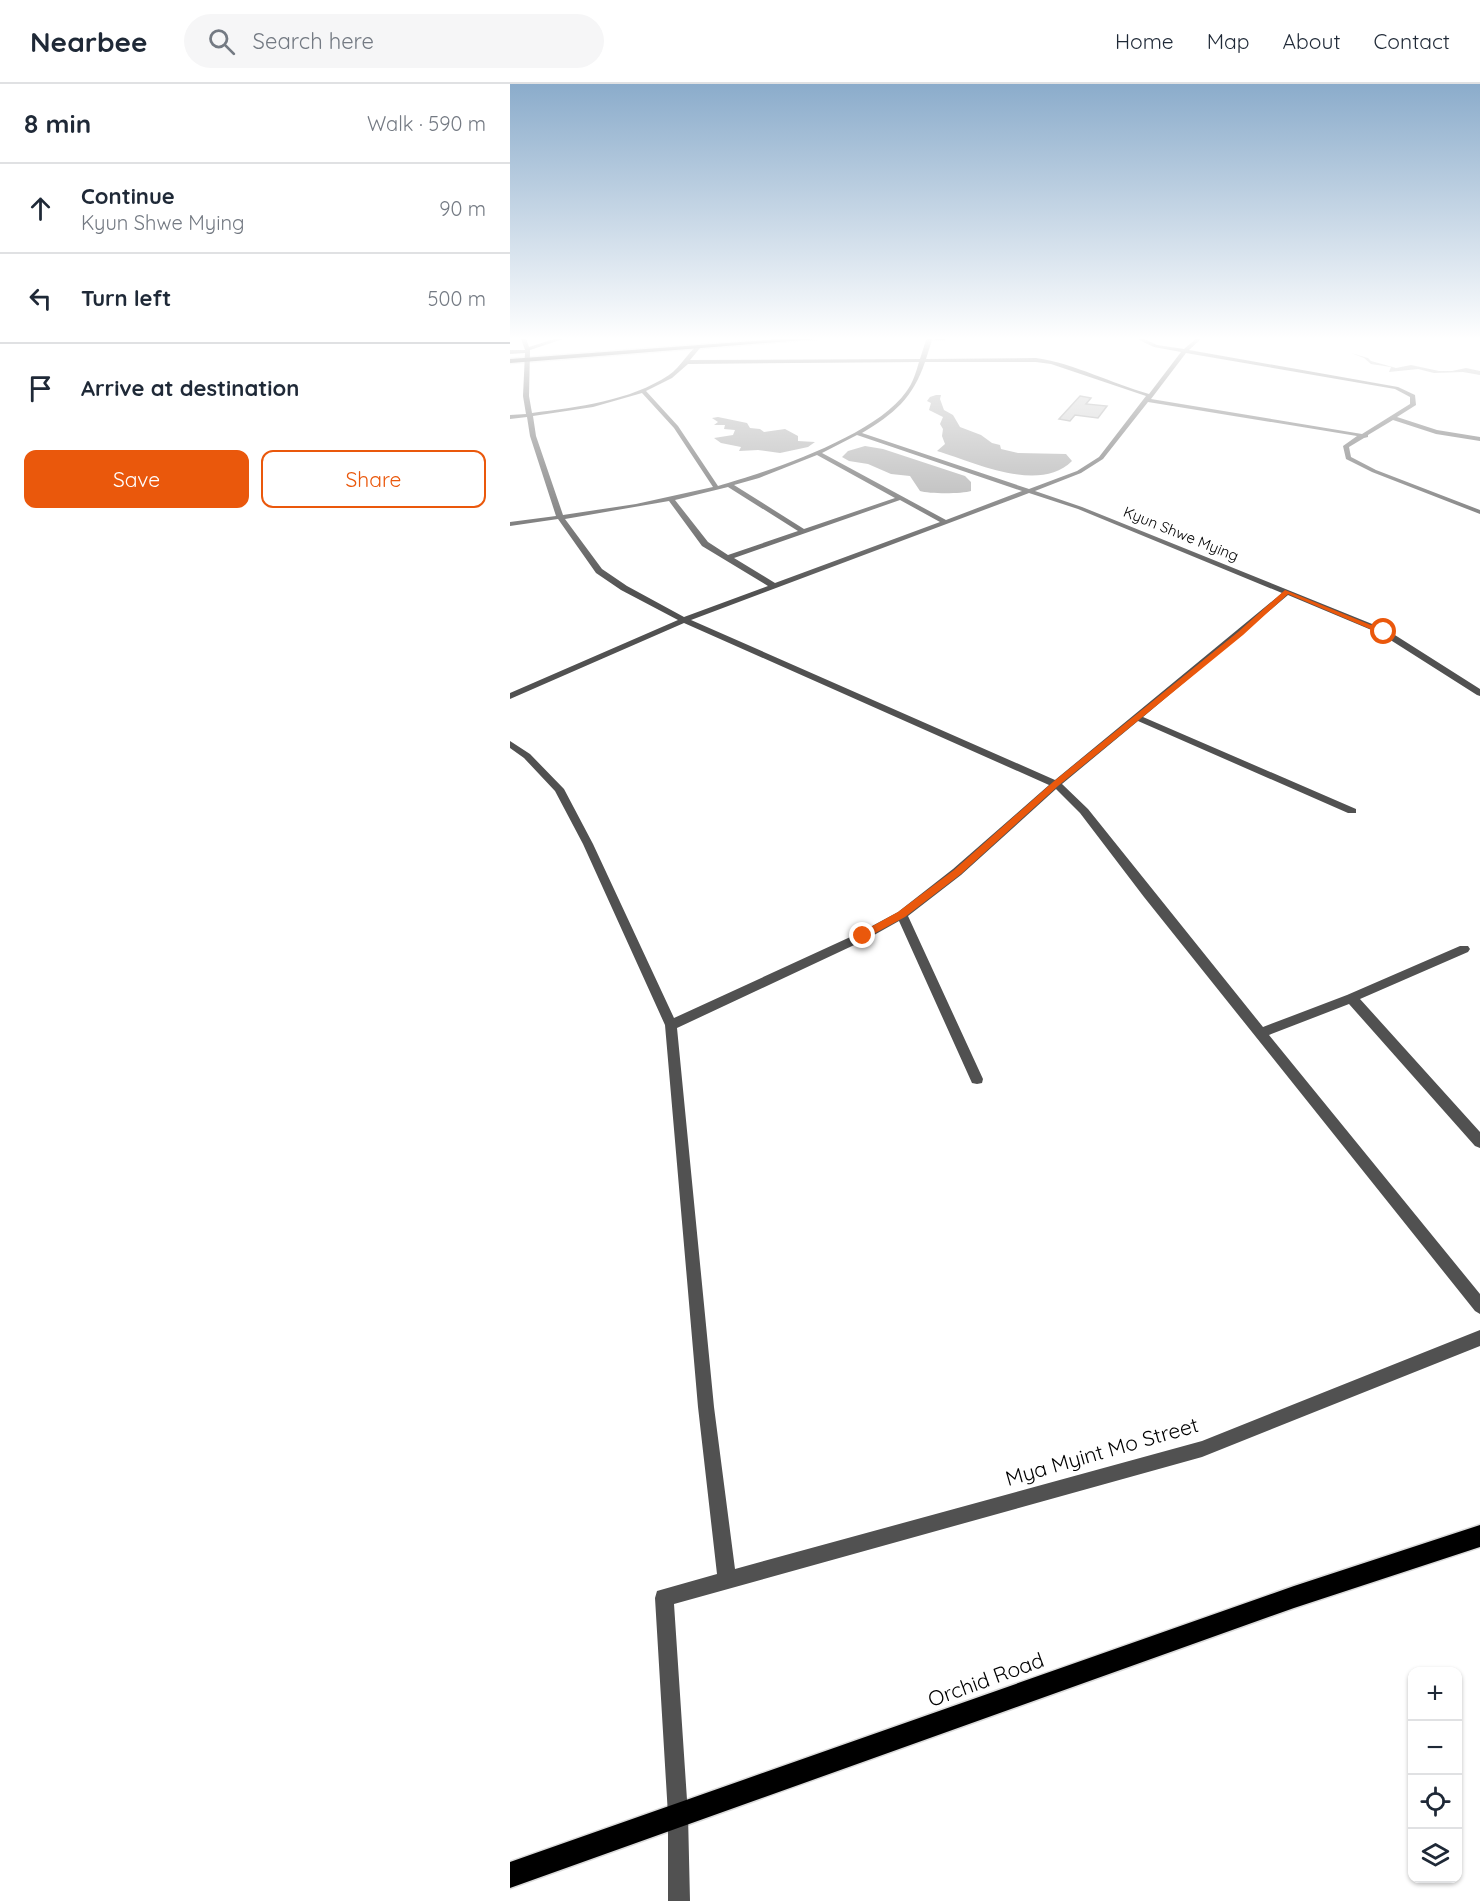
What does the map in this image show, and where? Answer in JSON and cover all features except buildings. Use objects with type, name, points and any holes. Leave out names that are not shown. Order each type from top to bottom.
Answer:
[{"type":"main road","name":"Orchid Road","points":[[510,1875],[1294,1597],[1480,1536]]},
{"type":"street","points":[[530,423],[560,517],[599,571],[624,588],[684,620],[1056,784],[1084,811],[1148,894],[1480,1306]]},
{"type":"street","points":[[672,423],[717,489]]},
{"type":"street","points":[[510,524],[672,501],[730,486],[818,453],[873,423]]},
{"type":"street","points":[[510,696],[684,620],[1079,472],[1101,458],[1130,423]]},
{"type":"street","points":[[1291,423],[1366,436]]},
{"type":"street","points":[[1387,423],[1346,446],[1348,458],[1374,471],[1480,512]]},
{"type":"street","points":[[1408,423],[1436,432],[1480,439]]},
{"type":"street","name":"Kyun Shwe Mying","points":[[856,433],[1080,508],[1384,632],[1480,693]]},
{"type":"street","points":[[818,453],[945,522]]},
{"type":"street","points":[[730,486],[804,532]]},
{"type":"street","points":[[730,557],[902,498]]},
{"type":"street","points":[[672,501],[705,544],[730,557],[774,586]]},
{"type":"street","points":[[671,1025],[863,936],[902,915],[957,872],[1056,784],[1287,592]]},
{"type":"street","points":[[1138,718],[1352,811]]},
{"type":"street","points":[[510,744],[527,756],[559,789],[588,844],[671,1025],[706,1407],[727,1580]]},
{"type":"street","points":[[902,915],[977,1079]]},
{"type":"street","points":[[1262,1033],[1351,998],[1464,949]]},
{"type":"street","points":[[1351,998],[1480,1142]]},
{"type":"street","name":"Mya Myint Mo Street","points":[[678,1815],[664,1598],[1202,1449],[1480,1338]]},
{"type":"street","points":[[678,1815],[679,1901]]},
{"type":"shaded area","points":[[717,423],[746,423],[750,428],[764,432],[785,429],[798,436],[798,441],[815,442],[808,447],[780,453],[758,450],[739,451],[741,447],[721,443],[714,438],[733,435],[735,430],[724,429],[725,425],[714,425]]},
{"type":"shaded area","points":[[958,423],[960,427],[1000,445],[1001,449],[1018,453],[1066,454],[1072,461],[1058,470],[1042,475],[1025,475],[987,468],[937,451],[945,444],[940,424]]},
{"type":"shaded area","points":[[865,446],[883,449],[965,476],[971,482],[971,491],[930,493],[920,491],[910,476],[891,474],[868,464],[849,461],[842,457],[848,451]]},
{"type":"route","points":[[863,936],[902,915],[957,872],[1056,784],[1287,592],[1384,632]]}]
